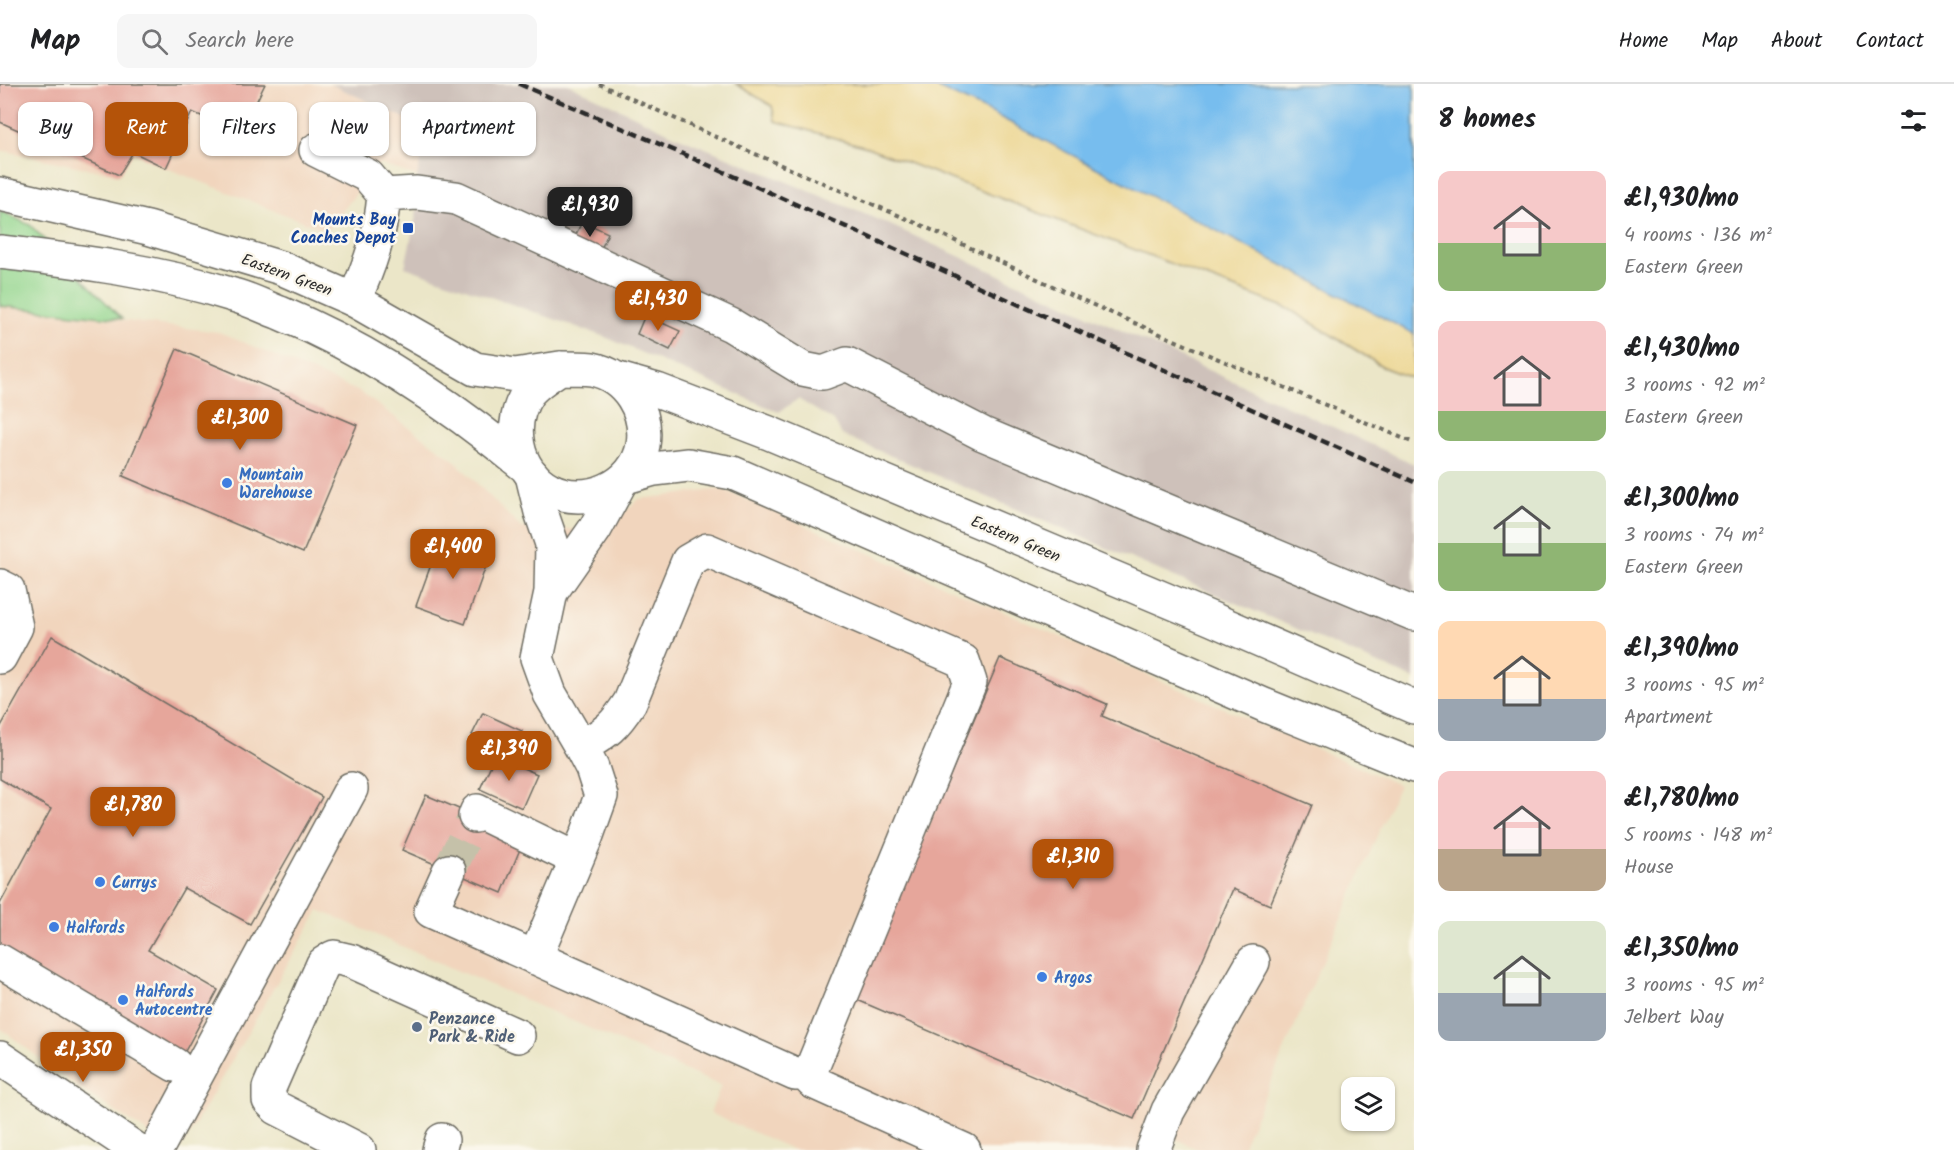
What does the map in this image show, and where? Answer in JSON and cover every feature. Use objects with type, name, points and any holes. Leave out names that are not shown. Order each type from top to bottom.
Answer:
[{"type":"main road","points":[[328,156],[368,176],[384,195],[382,223],[369,267],[354,300]]},
{"type":"main road","points":[[384,195],[417,193],[456,198],[731,325],[803,369],[824,373],[848,364],[982,434],[1414,614]]},
{"type":"main road","name":"Eastern Green","points":[[0,194],[147,228],[281,268],[354,300],[475,369],[515,375],[560,368]]},
{"type":"main road","points":[[0,252],[143,271],[235,295],[319,330],[386,366],[485,433],[549,489],[571,496],[593,495],[610,489],[623,480],[654,469],[688,465],[733,473],[1264,705],[1414,766]]},
{"type":"main road","points":[[535,958],[601,796],[592,768],[550,694],[537,658],[551,592],[552,544],[529,471],[516,442],[516,426],[520,409],[529,392],[544,378],[560,368],[595,370],[615,378],[630,393],[641,411],[644,429],[642,448],[636,464],[623,480],[595,529],[551,592]]},
{"type":"main road","name":"Eastern Green","points":[[615,378],[657,390],[769,433],[1212,619],[1414,707]]},
{"type":"main road","points":[[450,871],[431,911],[795,1074],[805,1074],[812,1068],[970,681],[963,661],[707,550],[688,561],[630,702],[616,723],[600,737],[581,747]]},
{"type":"main road","points":[[0,586],[8,590],[16,627],[0,657]]},
{"type":"main road","points":[[156,1150],[351,789]]},
{"type":"main road","points":[[475,816],[477,811],[576,859]]},
{"type":"main road","points":[[359,1150],[277,1108],[268,1100],[269,1088],[323,964],[334,957],[351,961],[518,1036]]},
{"type":"main road","points":[[0,961],[175,1065]]},
{"type":"main road","points":[[1153,1150],[1168,1111],[1253,962]]},
{"type":"main road","points":[[0,1058],[137,1150]]},
{"type":"main road","points":[[805,1074],[813,1082],[964,1150]]},
{"type":"path","points":[[599,84],[921,225],[1113,314],[1414,443]]},
{"type":"shaded area","points":[[0,84],[330,84],[370,102],[309,102],[309,156],[389,156],[389,110],[401,116],[401,156],[422,156],[417,176],[379,164],[327,231],[166,168],[141,156],[188,156],[188,102],[105,102],[105,156],[131,156],[119,175],[29,156],[93,156],[93,102],[18,102],[18,154],[0,150]]},
{"type":"shaded area","points":[[330,84],[568,84],[674,135],[886,223],[1414,464],[1414,679],[842,435],[834,421],[798,399],[779,412],[605,337],[405,267],[417,210],[417,176],[422,156],[536,156],[536,102],[401,102],[401,116],[389,111],[389,102],[370,102]]},
{"type":"shaded area","points":[[0,306],[219,332],[360,392],[454,460],[521,528],[604,530],[639,499],[722,489],[1399,785],[1241,1150],[1199,1150],[1174,1138],[1163,1150],[794,1150],[710,1113],[721,1086],[319,910],[180,1150],[174,1150],[79,1088],[0,1028]]},
{"type":"green space","points":[[0,211],[30,225],[122,319],[0,306]]},
{"type":"sand","points":[[736,84],[1414,84],[1414,379],[1385,368],[1289,309],[867,147],[775,121],[772,106]]},
{"type":"water","points":[[929,84],[1414,84],[1414,334],[988,111]]},
{"type":"building","points":[[0,84],[265,84],[256,102],[200,102],[200,115],[192,112],[188,121],[188,102],[105,102],[105,156],[131,156],[119,175],[76,156],[93,156],[93,102],[18,102],[18,130],[0,122]]},
{"type":"building","points":[[141,156],[172,156],[166,168]]},
{"type":"building","points":[[582,221],[608,233],[598,256],[572,244]]},
{"type":"building","points":[[645,315],[680,331],[670,350],[637,334]]},
{"type":"building","points":[[177,349],[357,425],[303,553],[123,476]]},
{"type":"building","points":[[441,537],[490,555],[465,624],[416,606]]},
{"type":"building","points":[[52,636],[322,797],[250,924],[184,888],[148,950],[218,990],[183,1055],[0,951],[0,904],[51,809],[0,779],[0,728]]},
{"type":"building","points":[[1000,658],[1107,704],[1102,716],[1312,805],[1270,905],[1233,889],[1134,1119],[855,999]]},
{"type":"building","points":[[483,713],[522,731],[511,754],[472,735]]},
{"type":"building","points":[[495,756],[537,774],[522,808],[480,789]]},
{"type":"building","points":[[426,795],[525,837],[502,893],[402,850]]},
{"type":"tunnel","points":[[449,871],[475,816]]},
{"type":"railway","points":[[519,84],[706,164],[1414,482]]},
{"type":"place","name":"Mounts Bay Coaches Depot","points":[[408,228]]},
{"type":"place","name":"Mountain Warehouse","points":[[227,483]]},
{"type":"place","name":"Currys","points":[[100,882]]},
{"type":"place","name":"Halfords","points":[[54,927]]},
{"type":"place","name":"Argos","points":[[1042,977]]},
{"type":"place","name":"Halfords Autocentre","points":[[123,1000]]},
{"type":"place","name":"Penzance Park & Ride","points":[[417,1027]]}]
